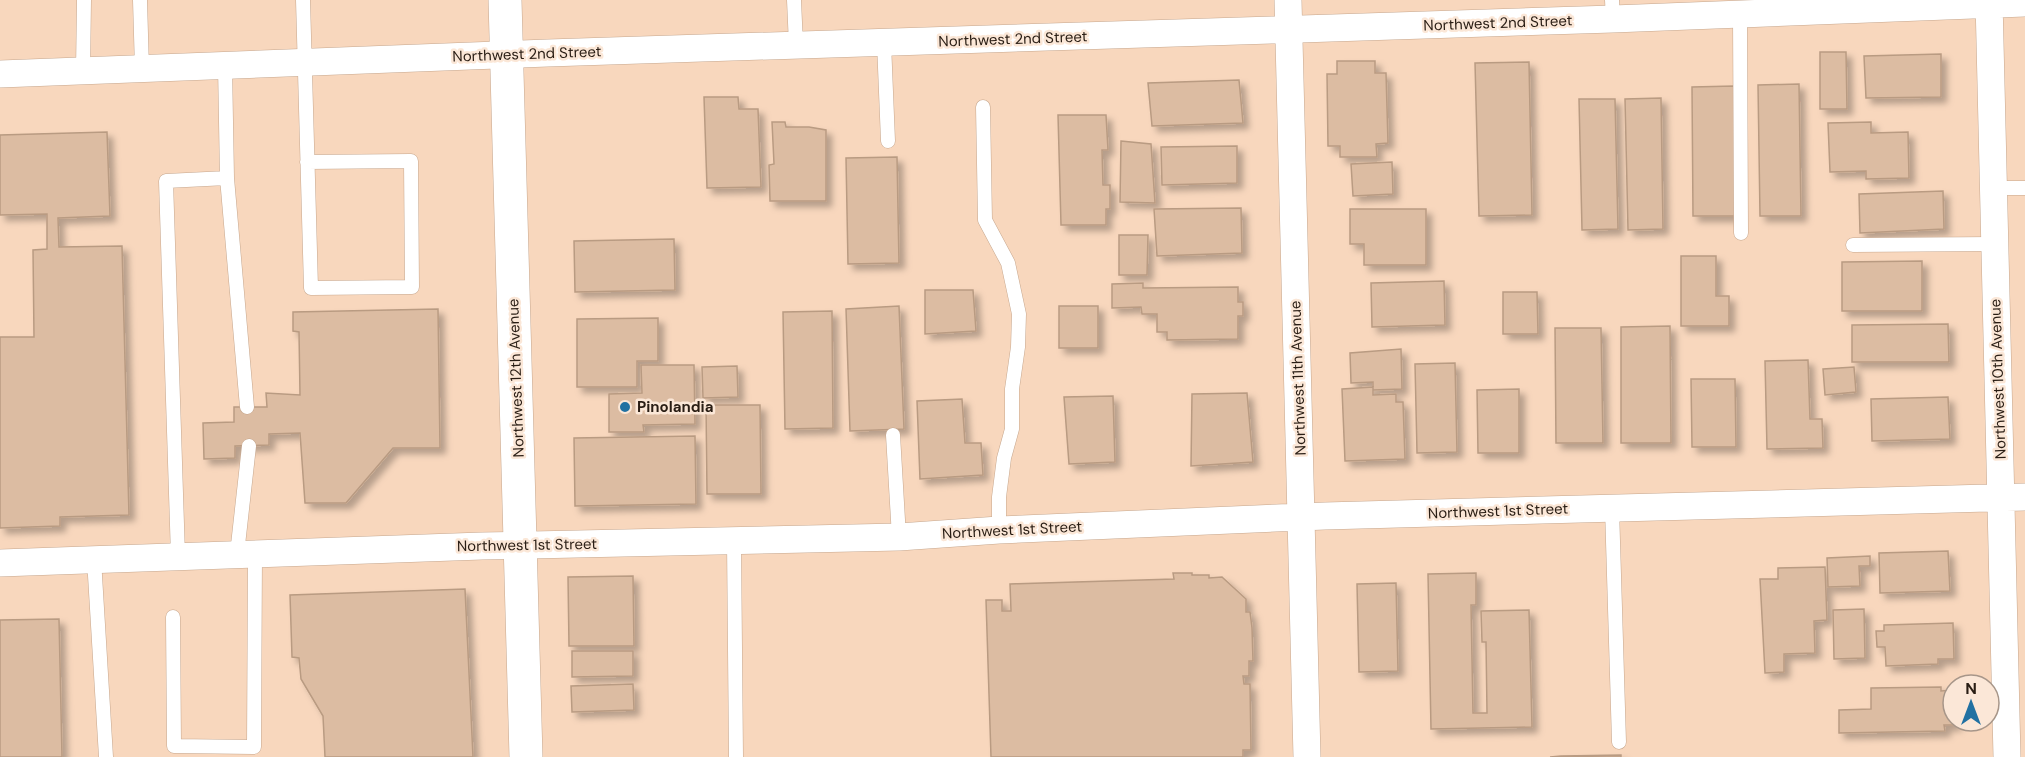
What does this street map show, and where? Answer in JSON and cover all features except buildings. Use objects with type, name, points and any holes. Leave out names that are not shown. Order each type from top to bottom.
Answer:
[{"type":"main road","name":"Northwest 12th Avenue","points":[[506,0],[526,757]]},
{"type":"street","name":"Northwest 11th Avenue","points":[[1288,0],[1307,757]]},
{"type":"street","name":"Northwest 2nd Street","points":[[0,74],[796,45],[1289,30],[1612,10],[1740,14],[1989,2],[2025,3]]},
{"type":"street","name":"Northwest 10th Avenue","points":[[1989,2],[1994,244],[2013,497],[2007,757]]},
{"type":"street","name":"Northwest 1st Street","points":[[0,563],[520,545],[899,537],[999,530],[1302,517],[2013,497]]},
{"type":"lane","points":[[84,0],[84,71]]},
{"type":"lane","points":[[140,0],[142,69]]},
{"type":"lane","points":[[303,0],[307,162],[311,288],[412,287],[411,161],[307,162]]},
{"type":"lane","points":[[794,0],[796,45]]},
{"type":"lane","points":[[1740,14],[1741,233]]},
{"type":"lane","points":[[884,43],[888,141]]},
{"type":"lane","points":[[225,65],[227,178],[247,407]]},
{"type":"lane","points":[[983,107],[985,220],[1008,263],[1019,314],[1018,347],[1012,389],[1012,429],[1004,458],[999,497],[999,530]]},
{"type":"lane","points":[[178,556],[166,181],[227,178]]},
{"type":"lane","points":[[1993,188],[2025,188]]},
{"type":"lane","points":[[1853,245],[1994,244]]},
{"type":"lane","points":[[893,435],[899,537]]},
{"type":"lane","points":[[173,617],[174,746],[254,747],[246,553],[249,446]]},
{"type":"lane","points":[[1612,508],[1619,742]]},
{"type":"lane","points":[[734,541],[736,757]]},
{"type":"lane","points":[[94,559],[106,757]]},
{"type":"place","name":"Pinolandia","points":[[625,407]]}]
